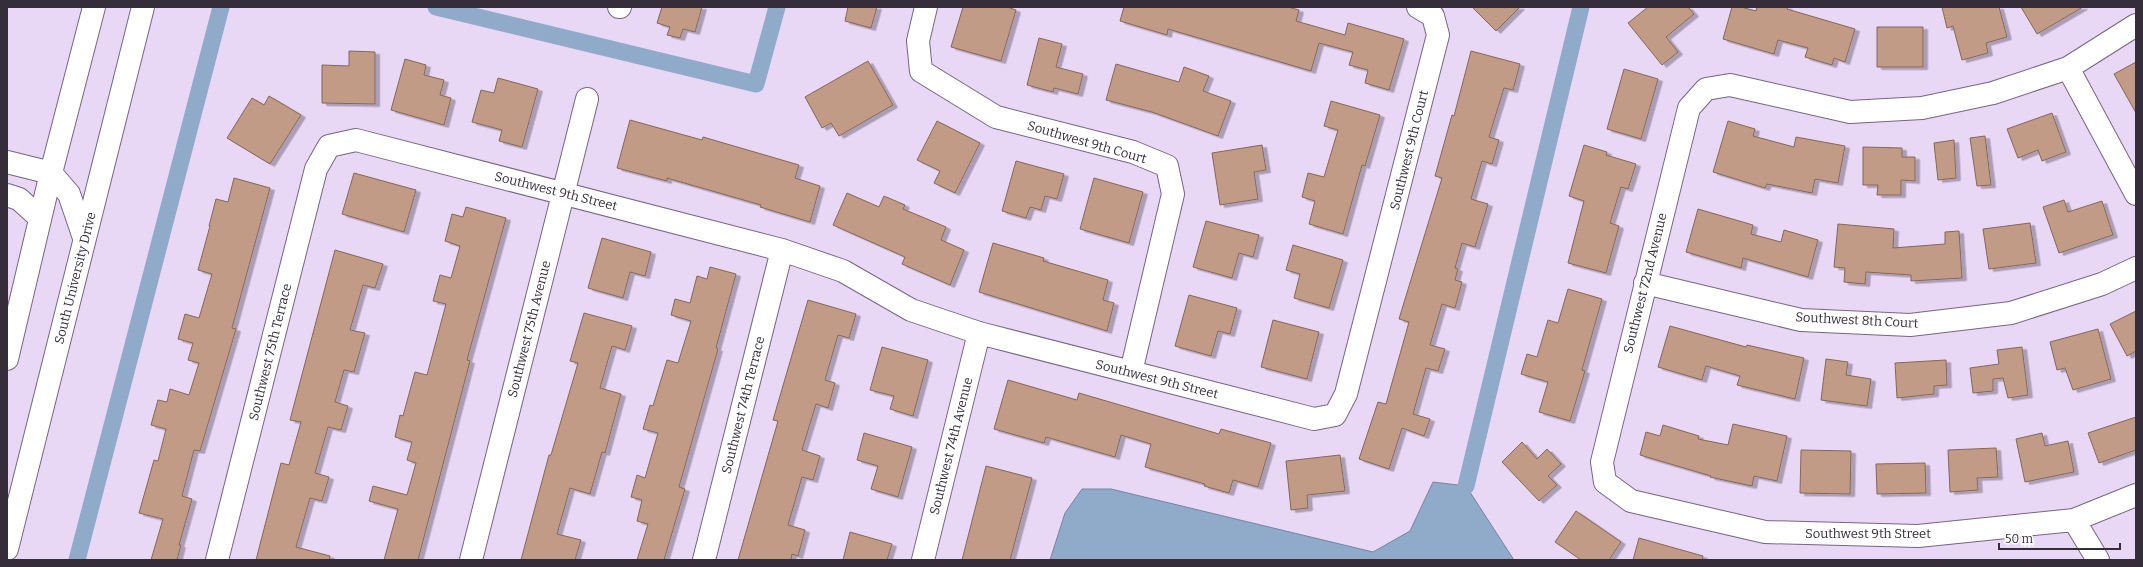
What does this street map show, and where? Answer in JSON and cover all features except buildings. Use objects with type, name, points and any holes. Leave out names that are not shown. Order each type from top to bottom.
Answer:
[{"type":"street","points":[[7,359],[51,173],[94,7]]},
{"type":"street","name":"South University Drive","points":[[7,549],[143,7]]},
{"type":"street","name":"Southwest 9th Court","points":[[926,7],[918,41],[921,72],[996,117],[1132,152],[1167,166],[1173,194],[1131,372]]},
{"type":"street","name":"Southwest 9th Court","points":[[1335,415],[1346,394],[1438,35],[1433,16],[1418,7]]},
{"type":"street","points":[[2136,25],[2068,68],[2136,194]]},
{"type":"street","name":"Southwest 72nd Avenue","points":[[1605,482],[1602,462],[1645,282],[1689,108],[1706,90],[1730,85],[1850,112],[1929,106],[1993,93],[2068,68]]},
{"type":"street","name":"Southwest 75th Avenue","points":[[471,560],[588,99]]},
{"type":"street","name":"Southwest 9th Street","points":[[329,146],[356,140],[782,250],[843,271],[911,310],[979,332],[1314,419],[1335,415]]},
{"type":"street","name":"Southwest 75th Terrace","points":[[217,560],[316,169],[329,146]]},
{"type":"street","points":[[7,162],[51,173],[68,194],[84,238]]},
{"type":"street","points":[[7,195],[19,199],[40,218]]},
{"type":"street","name":"Southwest 74th Terrace","points":[[704,560],[782,250]]},
{"type":"street","name":"Southwest 8th Court","points":[[1645,282],[1801,320],[1910,325],[2010,313],[2102,284],[2136,268]]},
{"type":"street","name":"Southwest 74th Avenue","points":[[924,560],[979,332]]},
{"type":"street","name":"Southwest 9th Street","points":[[1605,482],[1631,501],[1765,532],[1918,536],[2074,520],[2136,495]]},
{"type":"street","points":[[2074,520],[2098,560]]},
{"type":"water","points":[[1433,482],[1466,486],[1514,560],[1050,560],[1065,513],[1082,489],[1111,489],[1373,552],[1410,531]]},
{"type":"waterway","points":[[77,560],[221,7]]},
{"type":"waterway","points":[[436,7],[756,84],[777,7]]},
{"type":"waterway","points":[[1466,486],[1581,7]]}]
